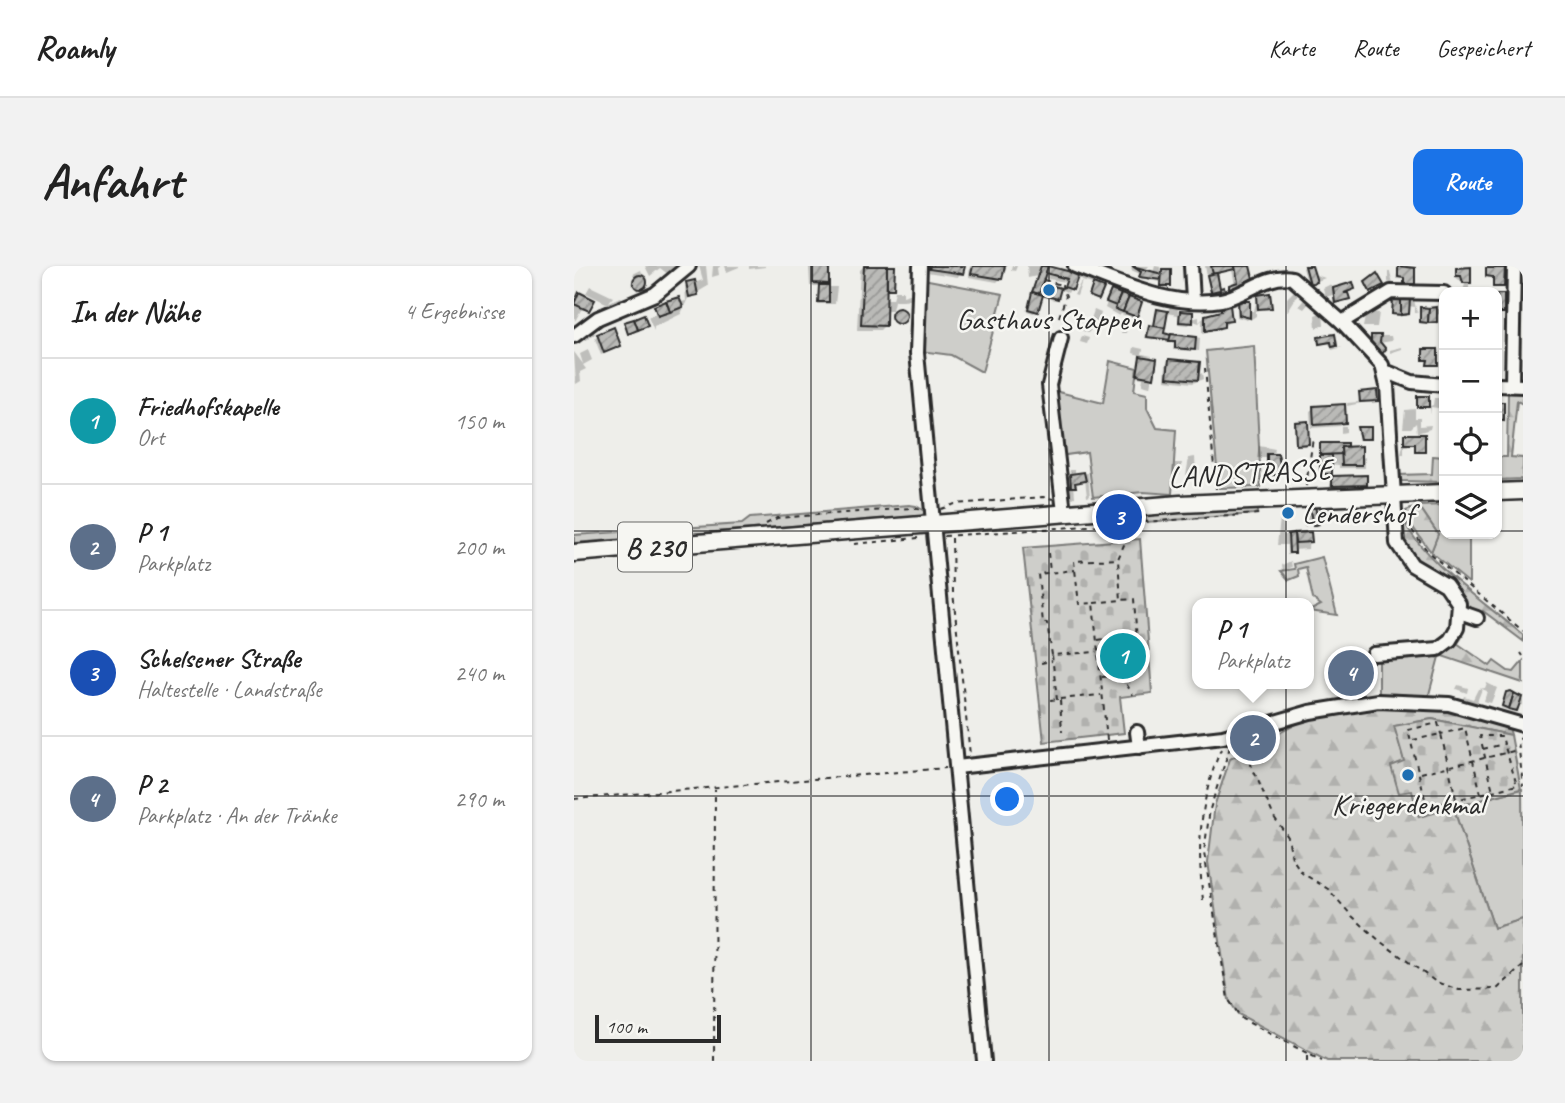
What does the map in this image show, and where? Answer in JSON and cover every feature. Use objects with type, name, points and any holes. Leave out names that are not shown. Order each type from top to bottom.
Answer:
[{"type":"main road","points":[[1502,492],[1523,491]]},
{"type":"main road","name":"LANDSTRASSE","points":[[934,529],[1064,512],[1216,502],[1439,494]]},
{"type":"main road","name":"B 230","points":[[574,553],[851,529],[934,529]]},
{"type":"street","points":[[574,336],[598,318],[655,294],[689,266]]},
{"type":"street","points":[[920,266],[916,330],[984,1061]]},
{"type":"street","points":[[1075,266],[1142,291],[1193,300],[1227,298],[1290,272],[1373,352],[1385,371],[1394,530],[1402,553],[1417,569],[1451,589],[1460,612],[1461,631],[1433,651],[1374,654]]},
{"type":"street","points":[[1191,266],[1193,300]]},
{"type":"street","points":[[1514,266],[1518,293],[1518,385]]},
{"type":"street","points":[[1342,322],[1391,292],[1439,293]]},
{"type":"street","points":[[1061,338],[1049,385],[1064,512]]},
{"type":"street","points":[[1385,371],[1412,382],[1439,385]]},
{"type":"street","points":[[1460,612],[1477,618]]},
{"type":"street","points":[[957,766],[1139,747],[1240,740],[1337,701],[1403,700],[1459,706],[1523,725]]},
{"type":"street","points":[[1138,732],[1139,747]]},
{"type":"path","points":[[1059,317],[1066,296],[1062,286],[1064,278]]},
{"type":"path","points":[[1044,280],[1062,286]]},
{"type":"path","points":[[1205,368],[1216,502]]},
{"type":"path","points":[[1307,498],[1313,438]]},
{"type":"path","points":[[850,512],[853,541],[858,545],[934,529],[952,538],[1255,515],[1262,509]]},
{"type":"path","points":[[1403,516],[1428,552],[1523,631]]},
{"type":"path","points":[[1121,600],[1118,559],[1126,540],[1125,525]]},
{"type":"path","points":[[952,538],[953,592],[971,766]]},
{"type":"path","points":[[1048,553],[1050,573]]},
{"type":"path","points":[[1097,640],[1104,639],[1105,643],[1137,641],[1134,599],[1079,604],[1074,561],[1118,559]]},
{"type":"path","points":[[1062,732],[1052,655],[1046,623],[1043,623],[1038,574],[1075,570]]},
{"type":"path","points":[[1093,603],[1108,751]]},
{"type":"path","points":[[1052,655],[1123,648],[1122,642]]},
{"type":"path","points":[[1099,662],[1110,661],[1110,649]]},
{"type":"path","points":[[1041,663],[1053,661]]},
{"type":"path","points":[[1101,678],[1121,676],[1133,695]]},
{"type":"path","points":[[1050,700],[1102,695]]},
{"type":"path","points":[[1457,800],[1438,723],[1408,730],[1427,807],[1457,800],[1481,794],[1493,791],[1517,785],[1502,736],[1480,736],[1493,791]]},
{"type":"path","points":[[1411,741],[1465,728],[1481,794]]},
{"type":"path","points":[[1523,736],[1518,741],[1523,786]]},
{"type":"path","points":[[1240,740],[1275,819],[1287,837],[1292,858],[1304,876],[1328,889],[1358,922],[1418,970],[1453,989],[1481,991],[1502,987],[1523,965]]},
{"type":"path","points":[[1203,900],[1198,850],[1201,813],[1220,751],[1240,740]]},
{"type":"path","points":[[1240,740],[1210,809],[1204,847],[1227,996],[1233,1010],[1242,1019],[1322,1061]]},
{"type":"path","points":[[1483,749],[1504,744]]},
{"type":"path","points":[[1419,774],[1518,750]]},
{"type":"path","points":[[574,799],[957,766]]},
{"type":"path","points":[[714,1061],[715,788]]},
{"type":"path","points":[[1307,1054],[1307,1061]]},
{"type":"green space","points":[[923,279],[1003,294],[982,372],[951,355],[920,351]]},
{"type":"green space","points":[[1254,346],[1261,487],[1219,488],[1206,351]]},
{"type":"green space","points":[[1110,361],[1137,368],[1134,391],[1147,394],[1147,408],[1157,428],[1176,430],[1172,494],[1143,492],[1093,497],[1087,452],[1059,456],[1051,390],[1103,403]]},
{"type":"green space","points":[[1508,392],[1523,392],[1523,404],[1517,401],[1511,457],[1523,458],[1523,479],[1502,480],[1502,457],[1507,457]]},
{"type":"green space","points":[[1433,456],[1439,457],[1439,482],[1402,481],[1398,475],[1432,474]]},
{"type":"green space","points":[[909,505],[926,512],[921,516],[574,543],[574,535],[742,524],[750,518]]},
{"type":"green space","points":[[1439,505],[1439,539],[1469,539],[1469,583],[1431,552],[1438,534],[1419,506]]},
{"type":"green space","points":[[1257,506],[1257,513],[1254,514],[1146,522],[1146,510]]},
{"type":"green space","points":[[1419,506],[1438,534],[1431,552],[1406,518],[1406,511]]},
{"type":"green space","points":[[1402,516],[1410,532],[1438,564],[1523,635],[1523,641],[1483,611],[1480,613],[1469,607],[1455,586],[1445,577],[1410,555],[1400,534],[1399,517]]},
{"type":"green space","points":[[1140,539],[1152,693],[1120,697],[1124,733],[1044,742],[1023,548]]},
{"type":"green space","points":[[1322,557],[1337,615],[1314,612],[1314,608],[1321,605],[1313,598],[1306,567],[1298,569],[1299,576],[1289,580],[1281,571],[1295,569],[1294,564]]},
{"type":"green space","points":[[1457,636],[1462,637],[1458,643],[1454,641],[1440,653],[1428,698],[1379,698],[1379,657],[1426,655]]},
{"type":"green space","points":[[1454,641],[1490,666],[1494,661],[1514,672],[1523,661],[1523,683],[1442,656],[1440,653]]},
{"type":"green space","points":[[1390,706],[1449,711],[1508,723],[1511,735],[1432,719],[1395,726],[1419,816],[1453,807],[1494,928],[1523,919],[1523,1061],[1327,1061],[1238,1014],[1229,1000],[1208,862],[1215,804],[1230,759],[1304,720]]},
{"type":"green space","points":[[1432,719],[1511,735],[1521,789],[1419,817],[1412,791],[1399,793],[1391,766],[1404,761],[1394,726]]},
{"type":"green space","points":[[1522,789],[1523,919],[1494,928],[1453,807]]},
{"type":"building","points":[[813,266],[829,266],[829,284],[813,283]]},
{"type":"building","points":[[864,266],[887,266],[886,326],[861,325]]},
{"type":"building","points":[[887,266],[895,266],[894,289],[887,289]]},
{"type":"building","points":[[930,266],[965,266],[963,274],[929,269]]},
{"type":"building","points":[[973,266],[1005,266],[1002,279],[971,274]]},
{"type":"building","points":[[1041,266],[1048,266],[1039,294],[1032,292]]},
{"type":"building","name":"Gasthaus Stappen","points":[[1048,266],[1079,274],[1073,290],[1064,287],[1067,279],[1046,273]]},
{"type":"building","points":[[1132,266],[1162,274],[1161,280],[1139,277],[1141,272]]},
{"type":"building","points":[[1211,266],[1235,266],[1235,269],[1213,274]]},
{"type":"building","points":[[1235,266],[1250,266],[1253,278],[1229,291],[1229,285],[1238,282]]},
{"type":"building","points":[[1305,266],[1312,266],[1317,282],[1310,284]]},
{"type":"building","points":[[1398,266],[1415,268],[1415,284],[1404,284],[1404,278],[1398,277]]},
{"type":"building","points":[[1471,267],[1471,283],[1463,283],[1461,276],[1456,276],[1456,268]]},
{"type":"building","points":[[1486,268],[1505,268],[1504,287],[1493,287],[1493,277],[1486,276]]},
{"type":"building","points":[[1162,269],[1171,269],[1171,286],[1161,286]]},
{"type":"building","points":[[1217,273],[1220,288],[1224,287],[1225,292],[1211,292],[1207,275]]},
{"type":"building","points":[[1377,273],[1384,285],[1370,292],[1365,282]]},
{"type":"building","points":[[640,275],[645,277],[645,287],[640,289],[635,287],[633,282],[635,277]]},
{"type":"building","points":[[695,280],[698,295],[689,297],[686,282]]},
{"type":"building","points":[[1353,282],[1355,289],[1344,293],[1348,293],[1350,299],[1335,303],[1333,288]]},
{"type":"building","points":[[1043,283],[1061,288],[1058,299],[1039,294]]},
{"type":"building","points":[[1093,284],[1104,288],[1099,300],[1089,296]]},
{"type":"building","points":[[819,285],[829,285],[829,302],[818,302]]},
{"type":"building","points":[[1111,290],[1121,294],[1116,306],[1106,302]]},
{"type":"building","points":[[579,292],[595,300],[589,311],[574,304]]},
{"type":"building","points":[[1032,292],[1043,295],[1038,312],[1028,309]]},
{"type":"building","points":[[1270,293],[1272,308],[1258,309],[1257,295]]},
{"type":"building","points":[[1121,294],[1129,297],[1123,312],[1115,309]]},
{"type":"building","points":[[1502,294],[1504,294],[1502,313]]},
{"type":"building","points":[[679,297],[683,307],[670,312],[666,301]]},
{"type":"building","points":[[1129,297],[1142,302],[1137,317],[1123,312]]},
{"type":"building","points":[[1393,299],[1401,300],[1401,315],[1392,314]]},
{"type":"building","points":[[1410,299],[1409,314],[1401,315],[1401,300]]},
{"type":"building","points":[[666,301],[670,312],[658,316],[654,306]]},
{"type":"building","points":[[1238,301],[1250,301],[1250,318],[1239,315]]},
{"type":"building","points":[[1230,305],[1232,321],[1224,322],[1224,327],[1205,331],[1205,315],[1221,311],[1221,306]]},
{"type":"building","points":[[1420,307],[1429,308],[1428,323],[1420,322]]},
{"type":"building","points":[[1437,307],[1437,322],[1428,323],[1429,308]]},
{"type":"building","points":[[899,308],[907,316],[899,324],[891,316]]},
{"type":"building","points":[[1157,309],[1168,311],[1165,328],[1154,326]]},
{"type":"building","points":[[1180,311],[1193,312],[1193,323],[1179,322]]},
{"type":"building","points":[[644,315],[648,326],[638,330],[634,319]]},
{"type":"building","points":[[634,319],[638,330],[628,334],[624,322]]},
{"type":"building","points":[[1149,325],[1165,328],[1164,333],[1171,335],[1171,340],[1147,337]]},
{"type":"building","points":[[614,327],[621,346],[604,353],[597,334]]},
{"type":"building","points":[[1171,334],[1196,337],[1195,350],[1175,348],[1175,341],[1169,341]]},
{"type":"building","points":[[1335,334],[1337,346],[1332,347],[1331,342],[1319,344],[1318,337]]},
{"type":"building","points":[[1371,335],[1381,335],[1380,342],[1386,349],[1382,354],[1371,342]]},
{"type":"building","points":[[1423,349],[1438,349],[1438,365],[1427,365],[1428,360],[1423,360]]},
{"type":"building","points":[[1140,356],[1157,359],[1154,378],[1137,375]]},
{"type":"building","points":[[1169,359],[1200,362],[1198,380],[1167,377]]},
{"type":"building","points":[[1377,390],[1378,401],[1360,402],[1359,392]]},
{"type":"building","points":[[1417,396],[1429,396],[1429,407],[1417,407]]},
{"type":"building","points":[[1502,402],[1504,402],[1502,421]]},
{"type":"building","points":[[1345,404],[1346,423],[1314,425],[1313,406]]},
{"type":"building","points":[[1308,421],[1309,444],[1296,445],[1295,422]]},
{"type":"building","points":[[1357,427],[1371,427],[1371,439],[1360,439]]},
{"type":"building","points":[[1404,434],[1425,434],[1425,452],[1415,452],[1415,444],[1404,444]]},
{"type":"building","points":[[1320,443],[1347,443],[1347,446],[1341,447],[1342,454],[1320,455]]},
{"type":"building","points":[[1362,446],[1362,465],[1342,465],[1341,447]]},
{"type":"building","points":[[1267,454],[1278,454],[1281,469],[1278,475],[1267,475]]},
{"type":"building","points":[[1320,455],[1332,455],[1332,474],[1320,474]]},
{"type":"building","points":[[1084,472],[1086,481],[1075,483],[1076,487],[1071,487],[1070,474]]},
{"type":"building","points":[[1367,475],[1367,485],[1332,486],[1332,476]]},
{"type":"building","points":[[1309,506],[1315,506],[1319,524],[1313,526]]},
{"type":"building","points":[[1311,532],[1312,542],[1295,543],[1294,533]]},
{"type":"building","points":[[1294,533],[1295,553],[1289,553],[1288,534]]},
{"type":"building","points":[[1123,650],[1130,652],[1127,669],[1124,670],[1123,660],[1116,661],[1115,653]]},
{"type":"building","points":[[1506,692],[1514,693],[1509,709],[1502,706]]},
{"type":"building","points":[[1514,693],[1522,697],[1517,711],[1509,709]]},
{"type":"place","name":"Gasthaus Stappen","points":[[1049,290]]},
{"type":"place","name":"Lendershof","points":[[1288,513]]},
{"type":"place","name":"Schelsener Straße","points":[[1119,517]]},
{"type":"place","name":"Friedhofskapelle","points":[[1123,656]]},
{"type":"place","name":"P 2","points":[[1351,673]]},
{"type":"place","name":"P 1","points":[[1253,738]]},
{"type":"place","name":"Kriegerdenkmal","points":[[1408,775]]}]
